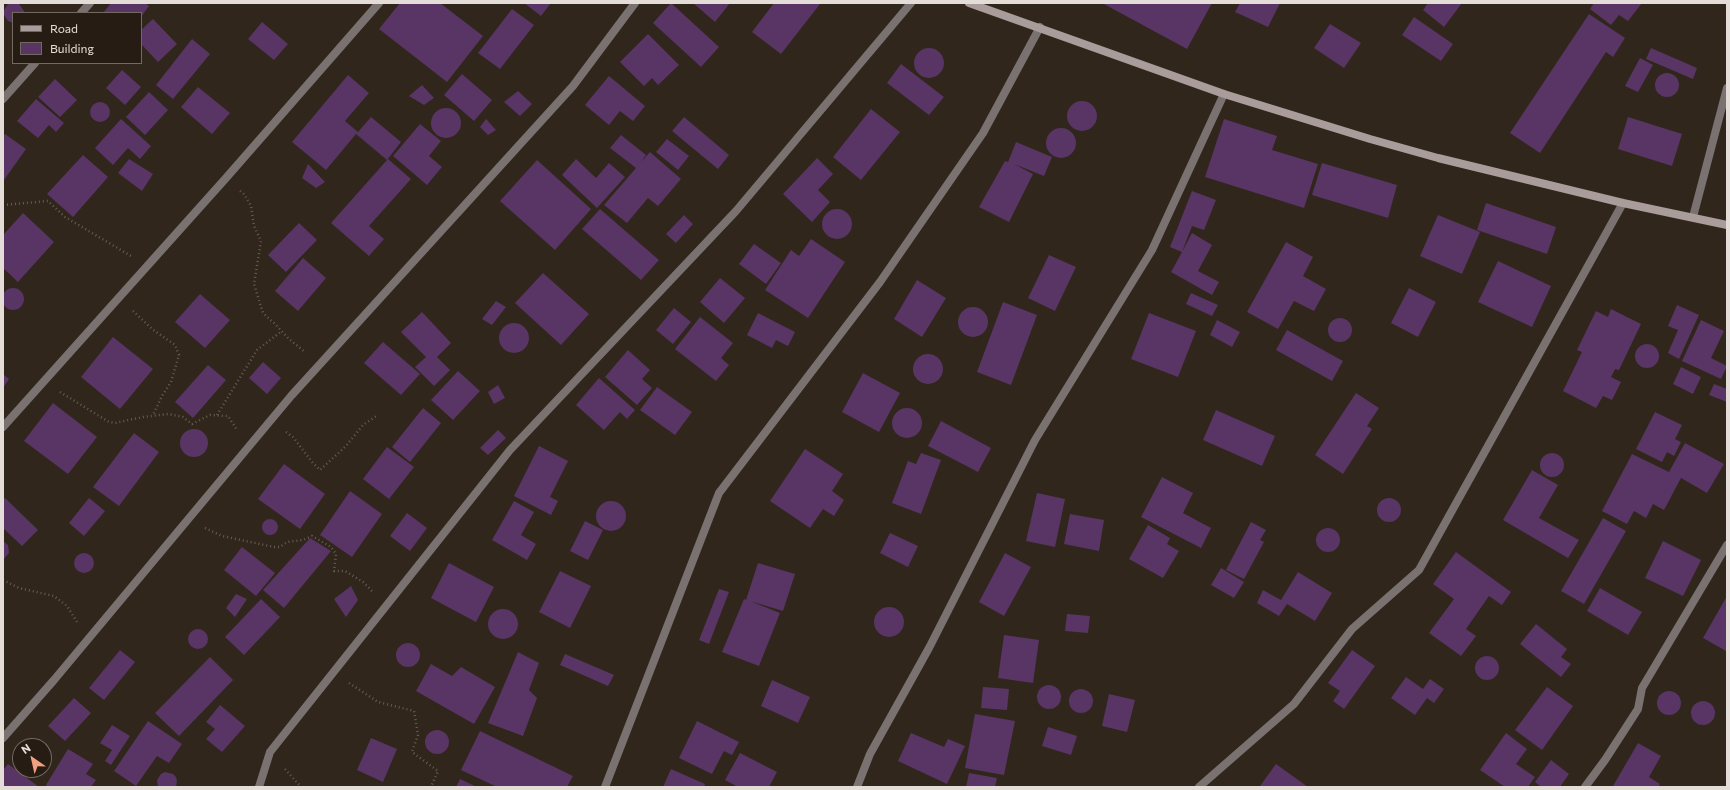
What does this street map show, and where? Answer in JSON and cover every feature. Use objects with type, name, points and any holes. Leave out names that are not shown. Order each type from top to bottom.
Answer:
[{"type":"main road","points":[[969,3],[1040,27],[1224,94],[1438,158],[1623,203],[1727,225]]},
{"type":"street","points":[[82,12],[90,3]]},
{"type":"street","points":[[3,427],[118,300],[379,3]]},
{"type":"street","points":[[3,738],[93,634],[271,420],[318,366],[573,86],[635,3]]},
{"type":"street","points":[[258,787],[270,752],[510,450],[736,211],[910,3]]},
{"type":"street","points":[[605,787],[719,493],[880,282],[983,133],[1040,27]]},
{"type":"street","points":[[3,99],[35,64]]},
{"type":"street","points":[[1693,217],[1727,88]]},
{"type":"street","points":[[857,787],[870,754],[929,648],[1034,440],[1152,250],[1224,94]]},
{"type":"street","points":[[1199,787],[1294,704],[1352,629],[1419,570],[1623,203]]},
{"type":"street","points":[[1585,787],[1605,760],[1638,709],[1642,688],[1727,545]]},
{"type":"path","points":[[226,178],[233,186],[244,194],[251,206],[254,226],[260,241],[254,284],[263,312],[318,366]]},
{"type":"path","points":[[3,205],[48,201],[64,217],[147,266]]},
{"type":"path","points":[[118,300],[132,310],[152,329],[175,345],[179,355],[171,382],[153,415]]},
{"type":"path","points":[[217,415],[257,350],[282,332]]},
{"type":"path","points":[[44,381],[56,390],[109,422],[115,423],[153,415],[168,414],[183,417],[192,424],[210,415],[228,416],[250,446]]},
{"type":"path","points":[[271,420],[293,437],[320,470],[346,446],[363,425],[378,415]]},
{"type":"path","points":[[188,520],[222,536],[274,547],[280,547],[287,542],[303,540],[312,536],[331,547],[336,554],[334,571],[345,571],[363,582],[387,604]]},
{"type":"path","points":[[3,580],[19,588],[54,596],[67,606],[75,620],[93,634]]},
{"type":"path","points":[[333,673],[378,702],[414,711],[418,735],[412,752],[438,771],[431,787]]},
{"type":"building","points":[[111,3],[145,3],[149,6],[142,16],[142,12],[104,12]]},
{"type":"building","points":[[400,3],[440,3],[483,36],[447,82],[379,29]]},
{"type":"building","points":[[524,3],[551,3],[541,16]]},
{"type":"building","points":[[671,3],[719,47],[701,67],[653,23]]},
{"type":"building","points":[[693,3],[730,3],[715,22]]},
{"type":"building","points":[[774,3],[820,4],[781,54],[752,32]]},
{"type":"building","points":[[1102,3],[1212,3],[1187,49]]},
{"type":"building","points":[[1240,3],[1280,3],[1268,27],[1235,12]]},
{"type":"building","points":[[1428,3],[1462,3],[1444,27],[1423,10]]},
{"type":"building","points":[[1594,3],[1642,3],[1628,21],[1619,15],[1611,25],[1590,9]]},
{"type":"building","points":[[8,4],[19,4],[24,11],[12,12],[12,23],[8,21],[4,15],[4,10]]},
{"type":"building","points":[[512,9],[534,25],[500,69],[478,53]]},
{"type":"building","points":[[1589,14],[1625,38],[1613,57],[1606,52],[1540,153],[1510,133]]},
{"type":"building","points":[[1414,17],[1453,44],[1441,61],[1402,35]]},
{"type":"building","points":[[153,19],[177,44],[158,62],[142,45],[142,29]]},
{"type":"building","points":[[262,22],[288,44],[274,60],[248,39]]},
{"type":"building","points":[[1330,24],[1361,43],[1344,68],[1314,48]]},
{"type":"building","points":[[648,34],[679,65],[658,85],[652,78],[644,86],[620,62]]},
{"type":"building","points":[[192,39],[210,54],[173,99],[156,85]]},
{"type":"building","points":[[929,48],[940,52],[944,63],[940,74],[929,78],[918,74],[914,63],[918,52]]},
{"type":"building","points":[[1651,48],[1697,68],[1693,79],[1646,59]]},
{"type":"building","points":[[1640,58],[1653,65],[1638,92],[1625,86]]},
{"type":"building","points":[[901,64],[944,97],[929,115],[887,83]]},
{"type":"building","points":[[122,70],[141,87],[125,105],[106,88]]},
{"type":"building","points":[[1667,73],[1675,77],[1679,85],[1675,93],[1667,97],[1659,93],[1655,85],[1659,77]]},
{"type":"building","points":[[462,74],[492,100],[474,121],[444,95]]},
{"type":"building","points":[[348,75],[369,93],[345,121],[358,132],[371,117],[401,142],[387,160],[356,134],[326,170],[292,142]]},
{"type":"building","points":[[609,76],[645,106],[633,121],[620,111],[609,125],[585,105]]},
{"type":"building","points":[[55,79],[77,100],[60,117],[38,97]]},
{"type":"building","points":[[422,85],[434,98],[424,105],[409,96]]},
{"type":"building","points":[[198,87],[230,113],[212,134],[181,107]]},
{"type":"building","points":[[518,91],[532,104],[520,116],[504,102]]},
{"type":"building","points":[[149,92],[168,110],[145,135],[126,117]]},
{"type":"building","points":[[36,99],[64,123],[56,132],[49,125],[38,138],[17,121]]},
{"type":"building","points":[[1082,101],[1093,105],[1097,116],[1093,127],[1082,131],[1071,127],[1067,116],[1071,105]]},
{"type":"building","points":[[100,102],[107,105],[110,112],[107,119],[100,122],[93,119],[90,112],[93,105]]},
{"type":"building","points":[[446,108],[457,112],[461,123],[457,134],[446,138],[435,134],[431,123],[435,112]]},
{"type":"building","points":[[871,109],[900,132],[861,180],[833,157]]},
{"type":"building","points":[[684,117],[729,155],[718,169],[672,131]]},
{"type":"building","points":[[1628,117],[1682,134],[1672,166],[1618,149]]},
{"type":"building","points":[[121,119],[151,146],[140,159],[128,148],[113,165],[95,148]]},
{"type":"building","points":[[486,119],[496,130],[488,135],[480,127]]},
{"type":"building","points":[[1224,119],[1277,136],[1272,150],[1318,164],[1304,208],[1205,177]]},
{"type":"building","points":[[420,124],[441,141],[429,156],[442,167],[427,185],[393,156]]},
{"type":"building","points":[[1061,128],[1072,132],[1076,143],[1072,154],[1061,158],[1050,154],[1046,143],[1050,132]]},
{"type":"building","points":[[5,134],[26,149],[4,180],[3,137]]},
{"type":"building","points":[[621,135],[646,155],[641,162],[650,152],[681,179],[658,206],[648,198],[627,223],[604,205],[636,168],[610,148]]},
{"type":"building","points":[[667,139],[689,156],[678,170],[656,152]]},
{"type":"building","points":[[1016,142],[1052,157],[1044,176],[1014,164],[1033,174],[1009,222],[979,207],[1005,161],[1008,162]]},
{"type":"building","points":[[83,155],[108,177],[73,217],[47,194]]},
{"type":"building","points":[[817,158],[833,174],[818,190],[830,202],[812,222],[783,194]]},
{"type":"building","points":[[129,159],[153,174],[142,191],[118,173]]},
{"type":"building","points":[[388,159],[411,179],[369,226],[384,239],[369,256],[331,223]]},
{"type":"building","points":[[576,159],[596,178],[609,163],[625,177],[597,208],[562,175]]},
{"type":"building","points":[[537,160],[591,209],[555,250],[500,201]]},
{"type":"building","points":[[1322,163],[1397,185],[1388,218],[1312,195]]},
{"type":"building","points":[[308,164],[325,182],[316,188],[302,178]]},
{"type":"building","points":[[1192,191],[1216,200],[1204,230],[1192,226],[1182,252],[1170,247]]},
{"type":"building","points":[[1486,203],[1556,227],[1547,254],[1477,230]]},
{"type":"building","points":[[600,209],[659,260],[641,280],[582,229]]},
{"type":"building","points":[[837,209],[848,213],[852,224],[848,235],[837,239],[826,235],[822,224],[826,213]]},
{"type":"building","points":[[23,213],[54,242],[18,282],[3,268],[3,235]]},
{"type":"building","points":[[684,215],[693,224],[676,243],[666,234]]},
{"type":"building","points":[[1438,215],[1480,232],[1462,274],[1420,256]]},
{"type":"building","points":[[299,223],[317,240],[286,272],[268,255]]},
{"type":"building","points":[[1192,233],[1212,245],[1198,271],[1219,282],[1212,295],[1171,272]]},
{"type":"building","points":[[811,239],[845,262],[808,318],[765,290],[791,250],[799,256]]},
{"type":"building","points":[[1286,242],[1313,257],[1303,276],[1326,289],[1314,311],[1294,301],[1278,329],[1247,312]]},
{"type":"building","points":[[754,244],[781,263],[766,284],[739,264]]},
{"type":"building","points":[[1049,255],[1076,267],[1055,311],[1028,298]]},
{"type":"building","points":[[303,258],[326,278],[298,311],[275,291]]},
{"type":"building","points":[[1498,261],[1551,286],[1532,327],[1478,302]]},
{"type":"building","points":[[543,273],[589,314],[561,345],[515,303]]},
{"type":"building","points":[[720,278],[745,298],[724,323],[700,302]]},
{"type":"building","points":[[917,280],[946,298],[922,337],[894,319]]},
{"type":"building","points":[[13,288],[21,291],[24,299],[21,307],[13,310],[5,307],[2,299],[5,291]]},
{"type":"building","points":[[1409,288],[1436,302],[1418,337],[1391,323]]},
{"type":"building","points":[[1191,293],[1218,305],[1212,316],[1186,304]]},
{"type":"building","points":[[200,294],[230,320],[205,348],[175,322]]},
{"type":"building","points":[[496,301],[506,307],[492,325],[482,319]]},
{"type":"building","points":[[1003,302],[1037,315],[1011,385],[977,372]]},
{"type":"building","points":[[1677,305],[1699,315],[1679,359],[1668,353],[1678,330],[1668,326]]},
{"type":"building","points":[[973,307],[984,311],[988,322],[984,333],[973,337],[962,333],[958,322],[962,311]]},
{"type":"building","points":[[674,308],[691,322],[673,344],[656,330]]},
{"type":"building","points":[[1611,309],[1641,324],[1619,370],[1615,369],[1611,377],[1621,382],[1612,400],[1603,396],[1596,408],[1563,391],[1582,352],[1577,350],[1596,311],[1608,317]]},
{"type":"building","points":[[422,312],[451,343],[437,357],[450,370],[434,386],[415,367],[426,357],[401,332]]},
{"type":"building","points":[[758,313],[795,332],[788,346],[776,340],[772,348],[747,335]]},
{"type":"building","points":[[1149,313],[1196,331],[1178,377],[1131,359]]},
{"type":"building","points":[[700,317],[733,343],[721,358],[729,365],[716,381],[675,349]]},
{"type":"building","points":[[1340,318],[1348,322],[1352,330],[1348,338],[1340,342],[1332,338],[1328,330],[1332,322]]},
{"type":"building","points":[[1217,320],[1240,332],[1232,347],[1210,335]]},
{"type":"building","points":[[1701,320],[1724,331],[1711,358],[1727,366],[1721,379],[1682,361]]},
{"type":"building","points":[[514,323],[525,327],[529,338],[525,349],[514,353],[503,349],[499,338],[503,327]]},
{"type":"building","points":[[1287,330],[1343,361],[1332,381],[1276,350]]},
{"type":"building","points":[[113,337],[153,369],[120,409],[81,377]]},
{"type":"building","points":[[383,342],[420,374],[401,395],[364,363]]},
{"type":"building","points":[[1647,344],[1655,348],[1659,356],[1655,364],[1647,368],[1639,364],[1635,356],[1639,348]]},
{"type":"building","points":[[628,350],[650,370],[642,379],[652,388],[637,405],[605,377]]},
{"type":"building","points":[[928,354],[939,358],[943,369],[939,380],[928,384],[917,380],[913,369],[917,358]]},
{"type":"building","points":[[263,362],[281,378],[267,394],[249,378]]},
{"type":"building","points":[[208,365],[226,380],[193,418],[175,402]]},
{"type":"building","points":[[1681,367],[1701,377],[1693,394],[1673,384]]},
{"type":"building","points":[[458,371],[480,391],[453,420],[431,400]]},
{"type":"building","points":[[863,373],[900,393],[879,432],[842,412]]},
{"type":"building","points":[[3,374],[9,379],[3,388]]},
{"type":"building","points":[[599,378],[635,410],[627,419],[620,412],[604,430],[576,405]]},
{"type":"building","points":[[1714,384],[1727,389],[1727,402],[1709,395]]},
{"type":"building","points":[[498,385],[505,398],[494,404],[488,392]]},
{"type":"building","points":[[657,387],[692,412],[675,435],[640,410]]},
{"type":"building","points":[[1356,393],[1379,408],[1367,426],[1372,429],[1343,474],[1315,455]]},
{"type":"building","points":[[53,403],[97,437],[68,474],[24,441]]},
{"type":"building","points":[[423,408],[441,423],[410,462],[392,447]]},
{"type":"building","points":[[907,408],[918,412],[922,423],[918,434],[907,438],[896,434],[892,423],[896,412]]},
{"type":"building","points":[[1216,410],[1275,436],[1262,466],[1203,440]]},
{"type":"building","points":[[1655,412],[1682,425],[1675,439],[1681,442],[1674,456],[1667,452],[1662,462],[1636,449]]},
{"type":"building","points":[[941,421],[991,448],[978,472],[928,446]]},
{"type":"building","points":[[194,429],[204,433],[208,443],[204,453],[194,457],[184,453],[180,443],[184,433]]},
{"type":"building","points":[[498,430],[506,438],[488,455],[480,448]]},
{"type":"building","points":[[134,433],[159,452],[119,506],[93,487]]},
{"type":"building","points":[[1685,443],[1724,464],[1707,493],[1681,478],[1664,510],[1653,504],[1646,518],[1634,511],[1627,524],[1602,511],[1632,454],[1669,472]]},
{"type":"building","points":[[539,446],[568,461],[550,497],[558,501],[551,515],[514,496]]},
{"type":"building","points":[[387,447],[414,467],[389,499],[363,479]]},
{"type":"building","points":[[805,449],[843,474],[832,491],[844,500],[834,516],[823,509],[810,528],[770,501]]},
{"type":"building","points":[[921,453],[941,460],[921,514],[892,503],[908,461],[916,464]]},
{"type":"building","points":[[1552,453],[1560,457],[1564,465],[1560,473],[1552,477],[1544,473],[1540,465],[1544,457]]},
{"type":"building","points":[[284,464],[325,494],[300,529],[258,499]]},
{"type":"building","points":[[1532,470],[1558,485],[1539,518],[1579,540],[1568,558],[1503,520]]},
{"type":"building","points":[[1162,477],[1193,493],[1183,513],[1211,528],[1201,548],[1141,517]]},
{"type":"building","points":[[350,491],[382,514],[352,557],[320,535]]},
{"type":"building","points":[[1037,493],[1065,499],[1055,547],[1026,541]]},
{"type":"building","points":[[5,498],[38,530],[22,546],[3,528],[3,500]]},
{"type":"building","points":[[89,498],[105,511],[84,536],[69,523]]},
{"type":"building","points":[[1389,498],[1397,502],[1401,510],[1397,518],[1389,522],[1381,518],[1377,510],[1381,502]]},
{"type":"building","points":[[514,501],[534,512],[521,535],[536,544],[527,560],[492,540]]},
{"type":"building","points":[[611,501],[622,505],[626,516],[622,527],[611,531],[600,527],[596,516],[600,505]]},
{"type":"building","points":[[407,513],[427,528],[410,551],[390,536]]},
{"type":"building","points":[[1070,514],[1104,520],[1099,551],[1064,544]]},
{"type":"building","points":[[1603,518],[1626,531],[1584,604],[1561,591]]},
{"type":"building","points":[[267,519],[273,519],[278,524],[276,533],[273,535],[267,535],[262,530],[262,524]]},
{"type":"building","points":[[585,521],[603,530],[588,560],[570,551]]},
{"type":"building","points":[[1251,522],[1266,530],[1260,540],[1264,542],[1244,579],[1226,570]]},
{"type":"building","points":[[1148,525],[1170,538],[1167,544],[1179,551],[1163,578],[1129,559]]},
{"type":"building","points":[[1328,528],[1336,532],[1340,540],[1336,548],[1328,552],[1320,548],[1316,540],[1320,532]]},
{"type":"building","points":[[890,533],[918,546],[908,567],[880,553]]},
{"type":"building","points":[[310,538],[331,551],[284,608],[263,590]]},
{"type":"building","points":[[3,541],[8,545],[9,553],[3,560]]},
{"type":"building","points":[[1663,541],[1701,560],[1683,596],[1645,578]]},
{"type":"building","points":[[242,547],[275,573],[256,596],[224,570]]},
{"type":"building","points":[[1456,552],[1511,592],[1502,605],[1489,596],[1466,629],[1476,636],[1461,656],[1429,633],[1454,599],[1433,584]]},
{"type":"building","points":[[84,553],[91,556],[94,563],[91,570],[84,573],[77,570],[74,563],[77,556]]},
{"type":"building","points":[[1005,553],[1031,567],[1004,616],[979,602]]},
{"type":"building","points":[[449,563],[494,587],[476,622],[431,598]]},
{"type":"building","points":[[758,563],[795,574],[783,611],[750,601],[780,613],[759,666],[722,652],[744,599],[746,600]]},
{"type":"building","points":[[1221,568],[1244,582],[1234,598],[1211,585]]},
{"type":"building","points":[[560,571],[591,586],[570,628],[539,612]]},
{"type":"building","points":[[1298,572],[1332,593],[1315,621],[1287,604],[1279,616],[1257,603],[1263,590],[1281,600]]},
{"type":"building","points":[[351,586],[358,600],[346,617],[334,599]]},
{"type":"building","points":[[1600,588],[1642,612],[1628,635],[1587,611]]},
{"type":"building","points":[[719,589],[729,592],[709,644],[699,640]]},
{"type":"building","points":[[236,594],[247,599],[235,617],[226,608]]},
{"type":"building","points":[[1727,596],[1727,648],[1726,651],[1703,638]]},
{"type":"building","points":[[261,599],[280,617],[244,655],[225,637]]},
{"type":"building","points":[[889,607],[900,611],[904,622],[900,633],[889,637],[878,633],[874,622],[878,611]]},
{"type":"building","points":[[503,609],[514,613],[518,624],[514,635],[503,639],[492,635],[488,624],[492,613]]},
{"type":"building","points":[[1067,614],[1090,616],[1088,633],[1065,631]]},
{"type":"building","points":[[1536,624],[1567,649],[1561,657],[1571,664],[1561,677],[1520,644]]},
{"type":"building","points":[[198,629],[205,632],[208,639],[205,646],[198,649],[191,646],[188,639],[191,632]]},
{"type":"building","points":[[1004,635],[1039,640],[1033,683],[998,678]]},
{"type":"building","points":[[408,643],[416,647],[420,655],[416,663],[408,667],[400,663],[396,655],[400,647]]},
{"type":"building","points":[[120,650],[135,662],[104,700],[89,688]]},
{"type":"building","points":[[1352,650],[1375,666],[1344,709],[1333,701],[1340,691],[1328,683]]},
{"type":"building","points":[[518,652],[539,663],[529,690],[537,698],[523,736],[488,723]]},
{"type":"building","points":[[565,654],[614,675],[608,686],[560,665]]},
{"type":"building","points":[[1487,656],[1495,660],[1499,668],[1495,676],[1487,680],[1479,676],[1475,668],[1479,660]]},
{"type":"building","points":[[210,657],[233,680],[179,736],[155,713]]},
{"type":"building","points":[[431,664],[452,676],[461,667],[495,687],[474,724],[416,691]]},
{"type":"building","points":[[1406,677],[1423,689],[1430,679],[1444,689],[1434,703],[1427,698],[1415,715],[1391,698]]},
{"type":"building","points":[[772,680],[810,697],[798,723],[761,706]]},
{"type":"building","points":[[1049,685],[1057,689],[1061,697],[1057,705],[1049,709],[1041,705],[1037,697],[1041,689]]},
{"type":"building","points":[[983,687],[1009,689],[1007,710],[981,708]]},
{"type":"building","points":[[1547,687],[1573,706],[1542,750],[1515,730]]},
{"type":"building","points":[[1081,689],[1089,693],[1093,701],[1089,709],[1081,713],[1073,709],[1069,701],[1073,693]]},
{"type":"building","points":[[1669,691],[1677,695],[1681,703],[1677,711],[1669,715],[1661,711],[1657,703],[1661,695]]},
{"type":"building","points":[[1109,694],[1135,700],[1127,732],[1102,726]]},
{"type":"building","points":[[74,698],[91,713],[65,741],[48,726]]},
{"type":"building","points":[[1703,701],[1711,705],[1715,713],[1711,721],[1703,725],[1695,721],[1691,713],[1695,705]]},
{"type":"building","points":[[220,705],[245,726],[222,752],[206,739],[215,729],[206,722]]},
{"type":"building","points":[[975,714],[1015,721],[1004,775],[965,768]]},
{"type":"building","points":[[148,721],[182,744],[169,763],[157,756],[136,786],[114,771]]},
{"type":"building","points":[[697,721],[739,742],[732,755],[724,751],[712,774],[679,758]]},
{"type":"building","points":[[112,725],[130,736],[111,765],[105,761],[112,750],[100,743]]},
{"type":"building","points":[[1048,727],[1077,736],[1071,755],[1042,746]]},
{"type":"building","points":[[437,730],[445,734],[449,742],[445,750],[437,754],[429,750],[425,742],[429,734]]},
{"type":"building","points":[[480,731],[573,776],[567,787],[497,787],[461,770]]},
{"type":"building","points":[[911,733],[944,747],[948,739],[965,746],[947,784],[898,761]]},
{"type":"building","points":[[1506,733],[1527,749],[1516,764],[1535,777],[1528,787],[1505,787],[1480,770]]},
{"type":"building","points":[[371,738],[397,749],[383,782],[357,770]]},
{"type":"building","points":[[1638,743],[1661,756],[1649,777],[1660,784],[1658,787],[1613,786]]},
{"type":"building","points":[[68,749],[93,764],[86,774],[96,780],[91,787],[48,787],[46,785],[50,778],[52,778],[52,775]]},
{"type":"building","points":[[740,753],[777,772],[769,787],[738,787],[725,780]]},
{"type":"building","points":[[1551,760],[1569,774],[1560,787],[1541,787],[1535,782]]},
{"type":"building","points":[[8,764],[12,767],[12,778],[27,778],[39,787],[3,787],[3,770]]},
{"type":"building","points":[[1276,764],[1308,787],[1260,786]]},
{"type":"building","points":[[671,769],[705,784],[704,787],[663,787]]},
{"type":"building","points":[[165,772],[173,774],[176,777],[176,787],[158,787],[157,780],[161,774]]},
{"type":"building","points":[[969,773],[997,778],[995,787],[966,787]]},
{"type":"building","points":[[460,779],[477,787],[456,787]]}]
